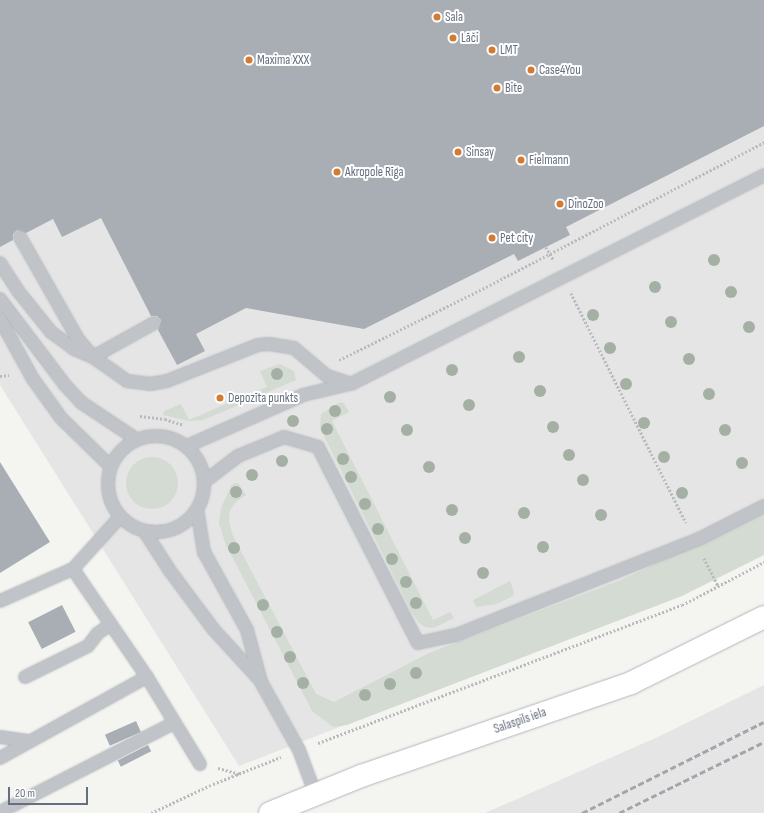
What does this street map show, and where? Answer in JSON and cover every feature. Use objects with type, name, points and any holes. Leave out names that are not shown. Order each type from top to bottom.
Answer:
[{"type":"street","name":"Salaspils iela","points":[[270,813],[315,793],[631,683],[764,617]]},
{"type":"lane","points":[[187,446],[303,396],[353,383],[764,175]]},
{"type":"lane","points":[[20,237],[78,339],[93,357],[116,375],[138,383],[167,381],[258,345],[269,344],[294,348],[319,370],[336,381],[353,383]]},
{"type":"lane","points":[[0,263],[18,291],[51,332],[74,349],[93,357]]},
{"type":"lane","points":[[0,299],[65,385],[82,403],[136,439]]},
{"type":"lane","points":[[0,319],[33,379],[61,418],[110,466]]},
{"type":"lane","points":[[93,357],[154,323]]},
{"type":"lane","points":[[197,510],[188,521],[162,533],[146,532],[132,526],[120,517],[108,492],[110,466],[125,446],[136,439],[162,435],[187,446],[202,468],[204,482],[197,510],[204,552],[247,630],[261,682]]},
{"type":"lane","points":[[204,482],[238,456],[284,437],[318,447],[418,643],[456,635],[695,541],[764,506]]},
{"type":"lane","points":[[0,601],[73,569],[120,517]]},
{"type":"lane","points":[[146,532],[170,572],[205,618],[261,682],[299,750],[315,793]]},
{"type":"lane","points":[[73,569],[147,677],[200,764]]},
{"type":"lane","points":[[25,677],[88,646],[97,634],[110,624]]},
{"type":"lane","points":[[0,758],[27,741],[147,677]]},
{"type":"lane","points":[[0,812],[174,722]]},
{"type":"lane","points":[[0,737],[27,741]]},
{"type":"path","points":[[319,370],[550,253],[764,142]]},
{"type":"path","points":[[546,247],[563,277],[718,586]]},
{"type":"path","points":[[136,416],[191,424]]},
{"type":"path","points":[[151,813],[213,784],[299,750],[682,605],[764,562]]},
{"type":"shaded area","points":[[0,0],[764,0],[764,554],[690,591],[239,766],[0,385]]},
{"type":"shaded area","points":[[280,364],[294,371],[296,380],[254,398],[253,393],[267,387],[260,371]]},
{"type":"shaded area","points":[[237,399],[239,405],[203,420],[189,421],[163,415],[164,411],[181,404],[189,420]]},
{"type":"shaded area","points":[[340,402],[344,403],[349,412],[332,421],[433,620],[450,612],[454,618],[434,628],[425,627],[419,623],[411,611],[320,428],[321,414]]},
{"type":"shaded area","points":[[147,457],[157,457],[171,464],[178,478],[178,488],[171,502],[157,509],[147,509],[137,505],[130,498],[126,488],[126,478],[130,468],[137,461]]},
{"type":"shaded area","points":[[238,483],[246,495],[237,501],[230,510],[229,521],[233,536],[316,694],[334,702],[429,653],[621,580],[764,512],[764,555],[682,596],[347,725],[333,727],[312,711],[225,543],[219,523],[221,508],[232,484]]},
{"type":"shaded area","points":[[510,581],[514,592],[513,596],[497,604],[476,607],[473,600]]},
{"type":"shaded area","points":[[764,685],[764,813],[485,813],[660,736]]},
{"type":"building","name":"Akropole Rīga","points":[[0,0],[764,0],[764,126],[566,227],[570,235],[518,261],[514,254],[364,329],[246,308],[196,334],[205,351],[177,365],[158,330],[161,320],[157,316],[151,316],[101,218],[62,237],[53,219],[26,233],[17,230],[13,234],[13,240],[0,247]]},
{"type":"building","points":[[0,462],[50,542],[0,573]]},
{"type":"building","points":[[62,605],[76,632],[42,649],[28,622]]},
{"type":"building","points":[[136,721],[141,732],[110,746],[105,735]]},
{"type":"building","points":[[148,745],[151,751],[121,767],[118,760]]},
{"type":"railway","points":[[582,813],[764,722]]},
{"type":"railway","points":[[619,813],[764,742]]},
{"type":"place","name":"Sala","points":[[437,17]]},
{"type":"place","name":"Lāči","points":[[453,38]]},
{"type":"place","name":"LMT","points":[[492,50]]},
{"type":"place","name":"Maxima XXX","points":[[249,60]]},
{"type":"place","name":"Case4You","points":[[531,70]]},
{"type":"place","name":"Bite","points":[[497,88]]},
{"type":"place","name":"Sinsay","points":[[458,152]]},
{"type":"place","name":"Fielmann","points":[[521,160]]},
{"type":"place","name":"Akropole Rīga","points":[[337,172]]},
{"type":"place","name":"DinoZoo","points":[[560,204]]},
{"type":"place","name":"Pet city","points":[[492,238]]},
{"type":"place","name":"Depozīta punkts","points":[[220,398]]}]
